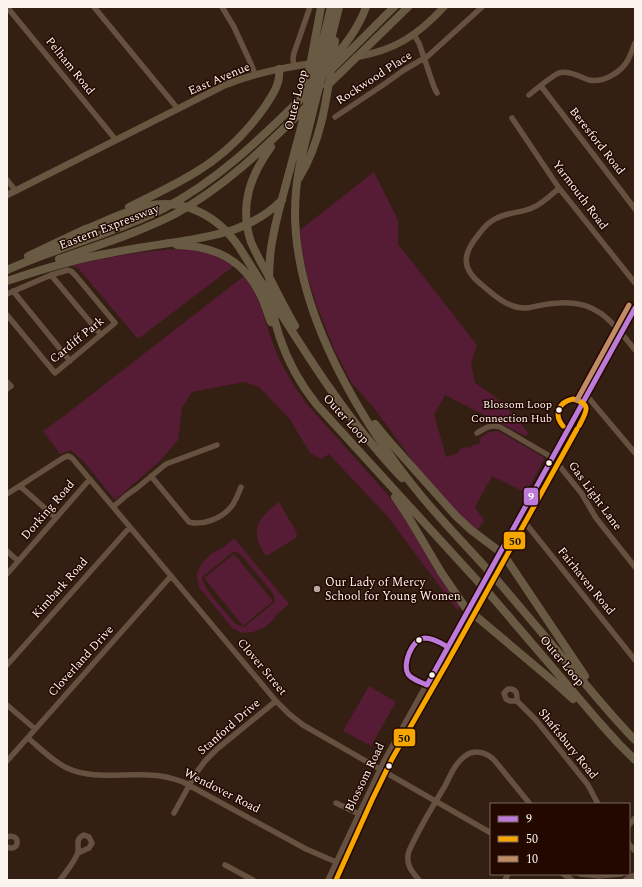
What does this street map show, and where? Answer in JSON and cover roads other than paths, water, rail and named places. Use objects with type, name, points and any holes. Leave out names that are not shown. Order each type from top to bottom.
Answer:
[{"type":"highway","points":[[287,179],[321,7]]},
{"type":"highway","name":"Outer Loop","points":[[331,7],[309,98],[287,179],[273,239],[270,260],[269,280],[271,300],[283,346],[291,365],[305,389],[317,405],[494,598],[600,723],[635,760]]},
{"type":"highway","points":[[7,281],[62,263],[98,255],[222,234],[245,226],[276,206],[291,190],[302,175],[318,137],[325,110],[339,7]]},
{"type":"highway","name":"Outer Loop","points":[[339,7],[298,172],[296,192],[295,220],[299,254],[306,288],[314,314],[336,365],[359,407],[381,442],[418,492],[440,518],[478,558],[610,713]]},
{"type":"highway","points":[[291,108],[349,39],[359,23],[366,7]]},
{"type":"highway","name":"Eastern Expressway","points":[[7,270],[46,254],[130,224],[155,213],[203,186],[256,142],[394,7]]},
{"type":"highway","name":"Eastern Expressway","points":[[7,281],[60,259],[131,234],[181,210],[209,193],[257,154],[285,128],[408,7]]},
{"type":"highway","points":[[394,21],[411,7]]},
{"type":"highway","points":[[7,267],[189,176],[209,164],[243,133],[264,108],[278,84],[280,77],[279,69]]},
{"type":"highway","points":[[285,128],[256,169],[248,191],[246,207],[248,227],[257,256],[329,386]]},
{"type":"highway","points":[[81,231],[149,206],[171,205],[188,208],[204,214],[221,226],[239,247],[350,418],[376,450],[440,518]]},
{"type":"highway","points":[[148,247],[182,246],[204,248],[221,254],[236,264],[251,278],[260,294],[278,341],[291,365]]},
{"type":"highway","points":[[336,365],[377,427],[408,463],[462,522],[504,556],[610,713],[635,740]]},
{"type":"highway","points":[[372,466],[402,507],[441,572],[468,610],[559,685],[618,743]]},
{"type":"main road","name":"East Avenue","points":[[7,195],[225,85],[255,74],[294,66],[359,57],[380,52],[400,44],[414,35],[444,7]]},
{"type":"street","name":"Pelham Road","points":[[7,7],[116,140]]},
{"type":"street","points":[[94,7],[178,109]]},
{"type":"street","points":[[222,7],[234,27],[252,64],[255,74]]},
{"type":"street","points":[[294,66],[294,55],[310,7]]},
{"type":"street","name":"Rockwood Place","points":[[335,117],[404,70],[434,52],[482,7]]},
{"type":"street","points":[[414,35],[419,43],[434,87],[438,93]]},
{"type":"street","points":[[529,95],[559,73],[568,72],[593,80],[606,78],[620,70],[633,55],[635,43]]},
{"type":"street","name":"Beresford Road","points":[[541,86],[635,209]]},
{"type":"street","name":"Yarmouth Road","points":[[512,118],[559,188],[635,283]]},
{"type":"street","points":[[7,180],[16,191]]},
{"type":"street","points":[[559,188],[534,208],[504,215],[490,222],[468,249],[466,262],[468,271],[480,284],[510,305],[522,308],[561,303],[579,304],[589,307],[605,316],[635,350]]},
{"type":"street","name":"Cardiff Park","points":[[7,315],[55,373],[116,323],[74,273],[68,270],[51,275]]},
{"type":"street","points":[[7,294],[51,275],[100,336]]},
{"type":"street","points":[[13,291],[70,361]]},
{"type":"street","name":"Blossom Road","points":[[328,880],[380,769],[635,308]]},
{"type":"street","points":[[587,396],[635,453]]},
{"type":"street","points":[[477,433],[490,426],[500,427],[553,458]]},
{"type":"street","points":[[113,507],[166,464],[217,445]]},
{"type":"street","name":"Clover Street","points":[[20,486],[63,458],[68,456],[72,458],[276,701],[289,714],[299,722],[490,832]]},
{"type":"street","name":"Gas Light Lane","points":[[553,458],[582,494],[596,518],[635,567]]},
{"type":"street","points":[[151,476],[189,522],[195,524],[218,517],[230,508],[241,487]]},
{"type":"street","name":"Dorking Road","points":[[7,574],[90,479]]},
{"type":"street","points":[[7,494],[20,486],[56,518]]},
{"type":"street","name":"Fairhaven Road","points":[[519,518],[527,525],[635,660]]},
{"type":"street","name":"Kimbark Road","points":[[7,665],[130,527]]},
{"type":"street","points":[[7,551],[18,561]]},
{"type":"street","name":"Cloverland Drive","points":[[7,761],[171,576]]},
{"type":"street","name":"Stanford Drive","points":[[174,813],[199,768],[210,756],[276,701]]},
{"type":"street","name":"Shaftsbury Road","points":[[517,701],[536,720],[588,785],[597,803]]},
{"type":"street","points":[[7,705],[35,729]]},
{"type":"street","name":"Wendover Road","points":[[28,738],[55,761],[66,768],[78,772],[99,775],[158,775],[189,785],[310,851],[336,862]]},
{"type":"street","points":[[419,880],[408,866],[408,854],[460,760],[470,754],[479,752],[486,754],[495,761],[529,803]]},
{"type":"street","points":[[336,803],[358,814]]},
{"type":"street","points":[[7,837],[14,836],[18,841],[15,847],[7,849]]},
{"type":"street","points":[[60,880],[78,853]]},
{"type":"street","points":[[225,865],[252,880]]},
{"type":"street","points":[[625,880],[635,874]]},
{"type":"street","points":[[590,875],[610,875]]},
{"type":"place","name":"Blossom Loop Connection Hub","points":[[559,410]]},
{"type":"place","name":"Our Lady of Mercy School for Young Women","points":[[317,589]]}]
